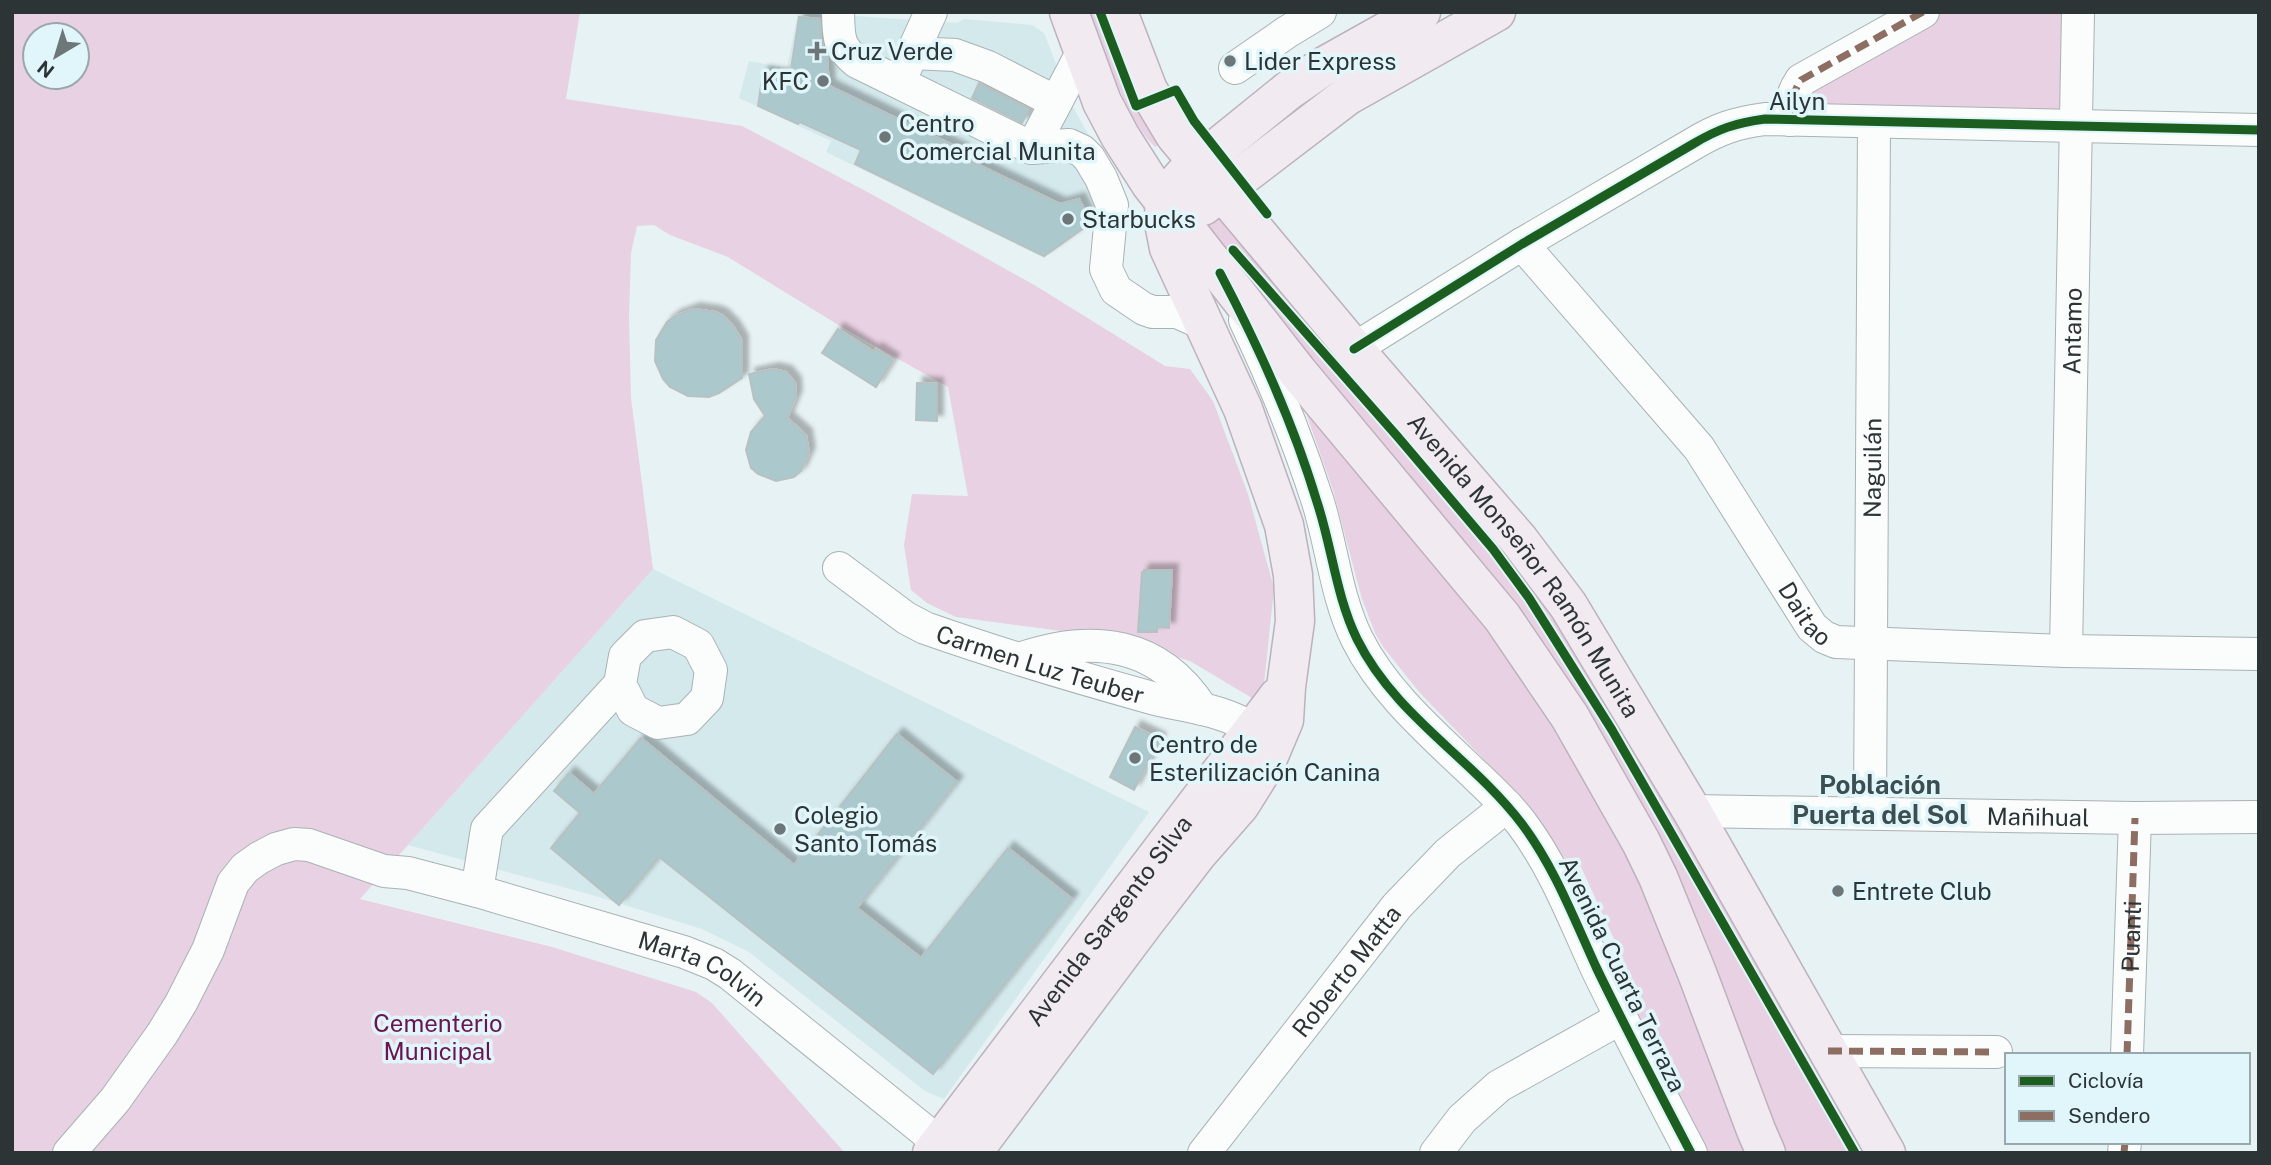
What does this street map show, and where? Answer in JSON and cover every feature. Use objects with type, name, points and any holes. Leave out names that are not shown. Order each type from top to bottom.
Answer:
[{"type":"main road","points":[[1069,12],[1102,102],[1120,135],[1173,214]]},
{"type":"main road","points":[[1187,282],[1176,244],[1174,185],[1198,163],[1310,76],[1421,12],[1425,23],[1414,57]]},
{"type":"main road","points":[[1173,214],[1222,192],[1347,96],[1496,12]]},
{"type":"main road","name":"Avenida Monseñor Ramón Munita","points":[[1119,13],[1132,54],[1167,124],[1354,349],[1545,571],[1568,605],[1692,811],[1886,1153]]},
{"type":"main road","name":"Avenida Monseñor Ramón Munita","points":[[1187,282],[1297,372],[1502,617],[1570,717],[1617,798],[1658,877],[1766,1153]]},
{"type":"main road","name":"Avenida Sargento Silva","points":[[949,1150],[1144,923],[1198,853],[1234,814],[1265,765],[1284,720],[1295,621],[1291,554],[1268,476],[1243,409],[1187,282]]},
{"type":"main road","name":"Avenida Sargento Silva","points":[[949,1150],[1171,835],[1286,687]]},
{"type":"street","points":[[838,12],[839,40],[846,54],[856,62],[1032,148],[1075,146],[1089,158],[1112,205],[1105,260],[1109,279],[1116,290],[1153,312],[1187,282]]},
{"type":"street","points":[[898,82],[931,12]]},
{"type":"street","points":[[1235,68],[1320,12]]},
{"type":"street","name":"Ailyn","points":[[1790,120],[1790,102],[1801,79],[1923,12]]},
{"type":"street","name":"Antamo","points":[[2066,651],[2078,126],[2078,12]]},
{"type":"street","points":[[1032,148],[1083,51]]},
{"type":"street","points":[[912,53],[955,55],[988,67],[1056,102]]},
{"type":"street","name":"Ailyn","points":[[1354,349],[1522,244],[1715,131],[1741,122],[1765,119],[2259,130]]},
{"type":"street","name":"Naguilán","points":[[1870,813],[1874,122]]},
{"type":"street","name":"Daitao","points":[[1522,244],[1699,448],[1812,627],[1829,640],[2066,651],[2259,654]]},
{"type":"street","name":"Avenida Cuarta Terraza","points":[[1187,282],[1256,344],[1286,412],[1317,502],[1341,598],[1356,638],[1383,679],[1407,708],[1521,822],[1549,865],[1621,1017],[1690,1153]]},
{"type":"street","name":"Carmen Luz Teuber","points":[[839,568],[906,618],[925,628],[1153,698],[1202,709],[1244,723],[1254,730]]},
{"type":"street","points":[[477,891],[487,829],[620,684]]},
{"type":"street","name":"Roberto Matta","points":[[1204,1153],[1397,906],[1448,853],[1507,806]]},
{"type":"street","name":"Mañihual","points":[[1692,811],[2135,818],[2259,817]]},
{"type":"street","name":"Puanti","points":[[2127,1053],[2135,818]]},
{"type":"street","name":"Marta Colvin","points":[[69,1153],[115,1100],[181,1003],[208,950],[233,883],[245,868],[259,858],[294,844],[323,849],[384,872],[408,873],[477,891],[684,952],[714,964],[949,1150]]},
{"type":"street","points":[[1436,1153],[1462,1119],[1499,1086],[1621,1017]]},
{"type":"street","points":[[1828,1051],[1996,1052]]},
{"type":"shaded area","points":[[798,12],[957,23],[964,19],[1032,25],[1044,33],[1073,107],[1115,182],[1122,202],[1044,258],[826,152],[831,141],[739,98],[749,61],[787,68]]},
{"type":"shaded area","name":"Colegio Santo Tomás","points":[[653,569],[1149,812],[944,1099],[925,1091],[749,952],[702,929],[592,895],[408,845]]},
{"type":"green space","name":"Cementerio Municipal","points":[[12,12],[580,12],[566,99],[742,126],[1036,286],[1165,366],[1190,369],[1213,401],[1248,494],[1274,588],[1262,704],[1190,661],[1114,638],[956,617],[927,603],[911,590],[904,545],[912,494],[968,496],[948,387],[840,326],[728,257],[670,235],[654,225],[637,226],[631,253],[631,398],[653,569],[360,899],[552,947],[696,992],[712,1003],[845,1153],[12,1153]]},
{"type":"green space","points":[[1091,12],[1107,12],[1158,145],[1155,147],[1144,135],[1125,103]]},
{"type":"green space","points":[[1936,12],[2064,12],[2061,112],[1798,108],[1803,88]]},
{"type":"green space","points":[[1219,215],[1559,615],[1869,1153],[1785,1153],[1738,1039],[1727,995],[1683,887],[1627,776],[1576,690],[1516,603],[1430,500],[1420,492],[1206,233],[1208,223]]},
{"type":"green space","points":[[1305,410],[1494,630],[1623,837],[1750,1153],[1703,1153],[1607,966],[1617,960],[1620,952],[1581,867],[1567,862],[1526,803],[1420,693],[1375,633],[1362,599],[1333,490]]},
{"type":"building","name":"Centro Comercial Munita","points":[[799,17],[820,19],[821,38],[827,55],[829,86],[963,150],[960,156],[1060,204],[1079,199],[1091,223],[1044,256],[855,164],[861,150],[758,106],[763,72],[790,76]]},
{"type":"building","points":[[979,83],[1029,109],[1022,123],[972,98]]},
{"type":"building","points":[[694,309],[722,315],[742,341],[742,378],[709,397],[688,396],[670,387],[655,361],[656,340],[667,322]]},
{"type":"building","points":[[838,329],[874,352],[876,349],[893,360],[876,387],[822,353]]},
{"type":"building","points":[[773,369],[786,372],[795,383],[796,396],[787,418],[806,435],[809,453],[801,471],[794,477],[776,481],[751,468],[746,450],[751,432],[765,416],[754,399],[749,374]]},
{"type":"building","points":[[917,383],[937,384],[937,421],[916,420]]},
{"type":"building","points":[[1144,570],[1172,570],[1169,628],[1157,627],[1157,632],[1138,632]]},
{"type":"building","name":"Centro de Esterilización Canina","points":[[1135,727],[1160,739],[1134,790],[1110,777]]},
{"type":"building","points":[[897,734],[957,782],[857,908],[921,958],[1008,848],[1072,899],[933,1074],[659,857],[619,905],[551,848],[580,813],[554,791],[569,773],[594,794],[641,738],[794,865]]},
{"type":"marked path","points":[[1790,120],[1792,99],[1801,80],[1923,12]]},
{"type":"marked path","points":[[2127,1053],[2135,818]]},
{"type":"marked path","points":[[1828,1051],[1996,1052]]},
{"type":"marked path","points":[[2124,1153],[2125,1144]]},
{"type":"cycle path","points":[[1100,12],[1136,106],[1176,90],[1194,121],[1267,214]]},
{"type":"cycle path","points":[[1354,349],[1522,244],[1693,144],[1727,127],[1745,122],[1765,119],[2259,130]]},
{"type":"cycle path","points":[[1233,250],[1397,436],[1493,549],[1529,598],[1612,730],[1855,1153]]},
{"type":"cycle path","points":[[1220,273],[1262,357],[1308,472],[1339,589],[1357,639],[1392,691],[1502,800],[1534,841],[1554,876],[1608,992],[1691,1153]]},
{"type":"place","name":"Cruz Verde","points":[[817,51]]},
{"type":"place","name":"Lider Express","points":[[1230,61]]},
{"type":"place","name":"KFC","points":[[823,81]]},
{"type":"place","name":"Centro Comercial Munita","points":[[885,137]]},
{"type":"place","name":"Starbucks","points":[[1068,219]]},
{"type":"place","name":"Centro de Esterilización Canina","points":[[1135,758]]},
{"type":"place","name":"Colegio Santo Tomás","points":[[780,829]]},
{"type":"place","name":"Entrete Club","points":[[1838,891]]},
{"type":"district","name":"Población Puerta del Sol","points":[[1880,799]]}]
